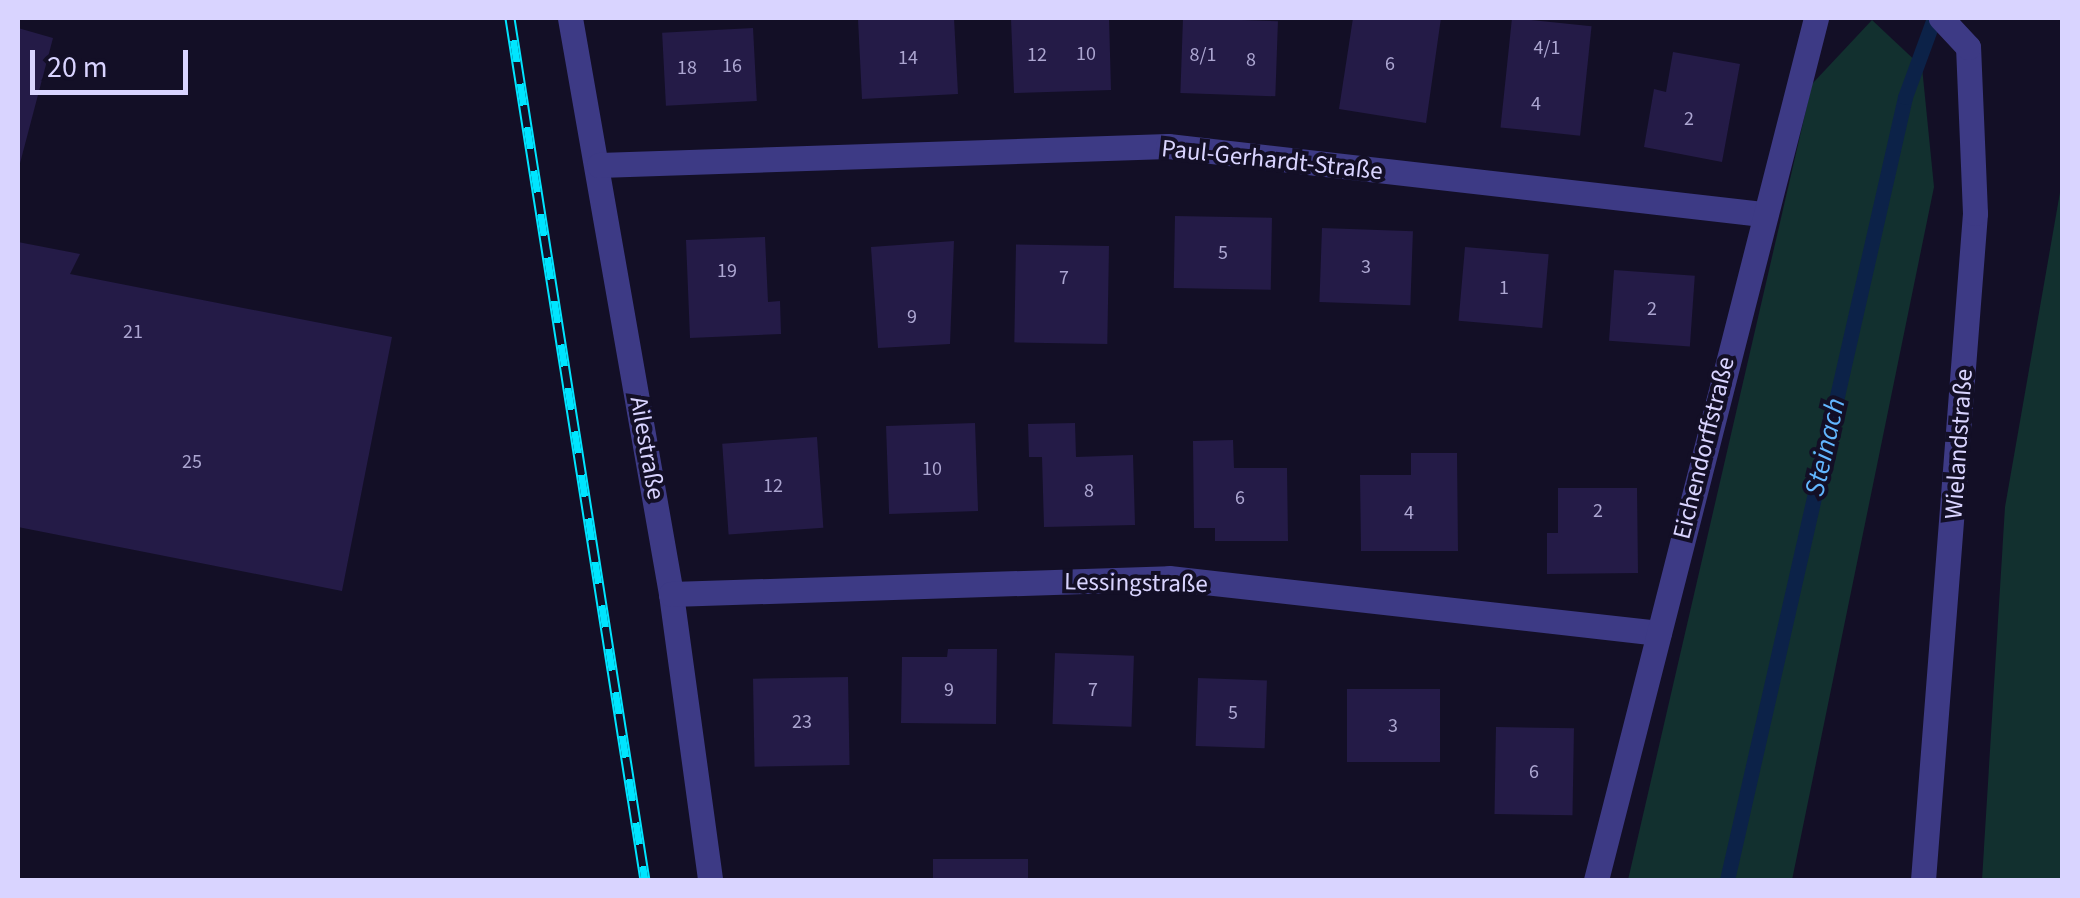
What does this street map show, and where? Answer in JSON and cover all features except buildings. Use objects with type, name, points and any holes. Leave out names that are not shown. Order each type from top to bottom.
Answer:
[{"type":"street","name":"Ailestraße","points":[[570,18],[599,164],[671,594],[710,880]]},
{"type":"street","name":"Eichendorffstraße","points":[[1596,880],[1762,214],[1816,18]]},
{"type":"street","name":"Wielandstraße","points":[[1923,880],[1975,212],[1968,48],[1946,21]]},
{"type":"street","name":"Paul-Gerhardt-Straße","points":[[599,164],[1168,146],[1762,214]]},
{"type":"street","name":"Lessingstraße","points":[[671,594],[1169,578],[1659,633]]},
{"type":"green space","points":[[1872,20],[1922,67],[1934,187],[1792,880],[1628,880],[1812,84]]},
{"type":"green space","points":[[2062,181],[2062,880],[1982,880],[2005,507]]},
{"type":"waterway","name":"Steinach","points":[[1727,880],[1905,97],[1934,18]]},
{"type":"railway","points":[[510,18],[645,880]]}]
